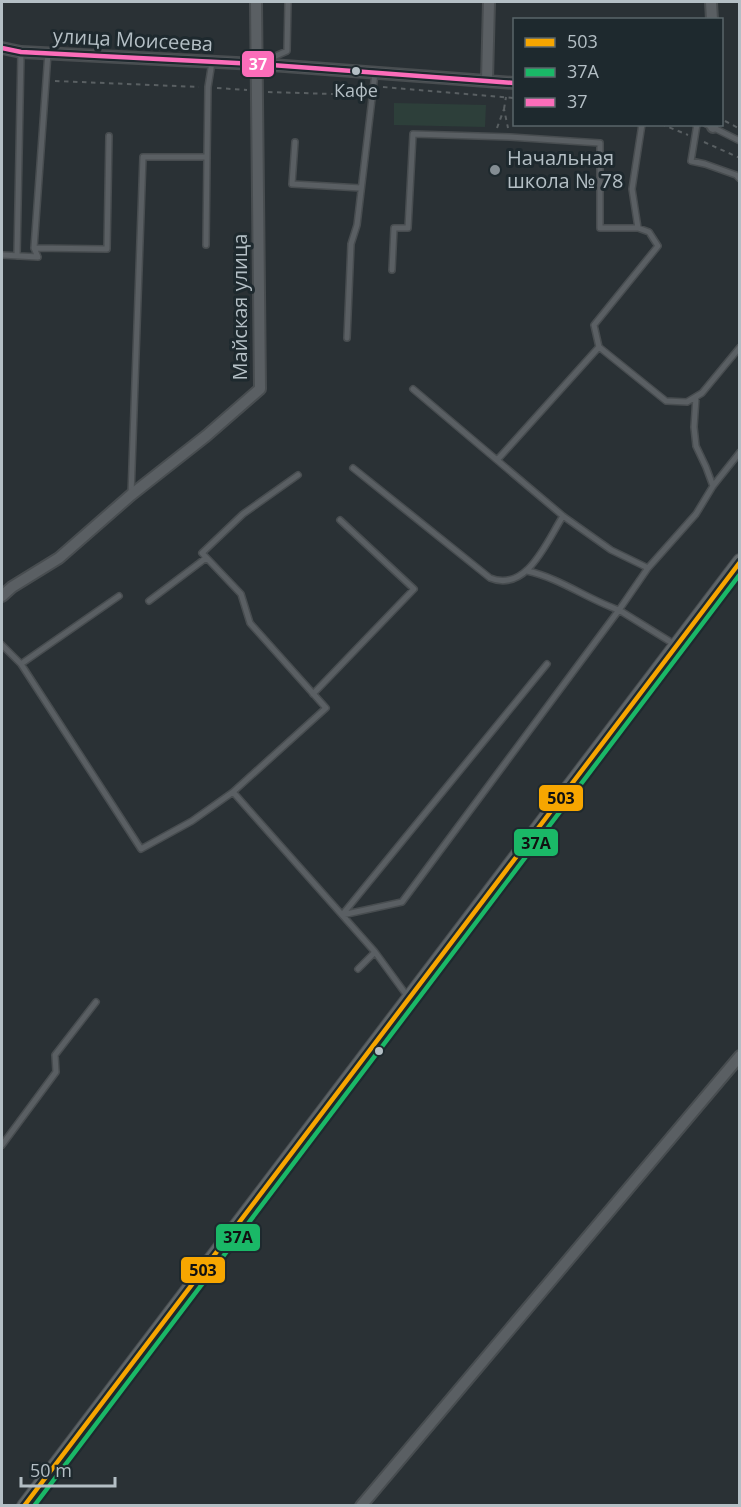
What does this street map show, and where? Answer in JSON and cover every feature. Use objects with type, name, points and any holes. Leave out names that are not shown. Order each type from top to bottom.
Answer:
[{"type":"main road","points":[[24,1506],[740,561]]},
{"type":"street","name":"Майская улица","points":[[2,596],[12,587],[59,558],[131,495],[260,389],[256,2]]},
{"type":"street","points":[[487,80],[489,2]]},
{"type":"street","points":[[711,2],[712,18]]},
{"type":"street","name":"улица Моисеева","points":[[2,48],[21,52],[258,64],[513,83]]},
{"type":"street","points":[[361,1506],[740,1056]]},
{"type":"lane","points":[[258,64],[287,51],[288,2]]},
{"type":"lane","points":[[17,256],[21,52]]},
{"type":"lane","points":[[2,255],[38,257],[34,248],[48,52]]},
{"type":"lane","points":[[206,245],[208,87],[212,62]]},
{"type":"lane","points":[[347,338],[351,244],[357,225],[375,73]]},
{"type":"lane","points":[[638,228],[632,189],[642,126]]},
{"type":"lane","points":[[697,126],[691,161],[736,175],[740,179]]},
{"type":"lane","points":[[712,126],[740,141]]},
{"type":"lane","points":[[392,270],[394,228],[408,228],[413,134],[600,143],[600,228],[638,228],[650,232],[658,246],[594,325],[599,347],[666,401],[687,402],[702,393],[740,347]]},
{"type":"lane","points":[[34,248],[106,249],[109,136]]},
{"type":"lane","points":[[295,142],[292,184],[361,188]]},
{"type":"lane","points":[[131,495],[144,157],[207,157]]},
{"type":"lane","points":[[498,459],[599,347]]},
{"type":"lane","points":[[413,389],[563,516],[611,550],[648,568]]},
{"type":"lane","points":[[696,397],[694,427],[696,446],[713,486]]},
{"type":"lane","points":[[342,915],[402,902],[648,568],[696,514],[713,486],[740,452]]},
{"type":"lane","points":[[353,468],[490,578],[500,582],[510,581],[527,571],[563,516]]},
{"type":"lane","points":[[2,645],[21,664],[141,849],[192,821],[233,792],[326,708],[250,623],[241,594],[202,553],[243,514],[298,475]]},
{"type":"lane","points":[[313,694],[414,589],[340,520]]},
{"type":"lane","points":[[149,602],[206,558]]},
{"type":"lane","points":[[527,571],[543,574],[600,604],[619,610],[676,645]]},
{"type":"lane","points":[[21,664],[119,596]]},
{"type":"lane","points":[[342,915],[547,664]]},
{"type":"lane","points":[[233,792],[375,952],[409,999]]},
{"type":"lane","points":[[358,969],[375,952]]},
{"type":"lane","points":[[2,1145],[56,1072],[55,1055],[96,1002]]},
{"type":"path","points":[[384,86],[513,98]]},
{"type":"path","points":[[494,137],[506,97]]},
{"type":"path","points":[[504,109],[510,137]]},
{"type":"path","points":[[725,121],[740,129]]},
{"type":"green space","points":[[394,103],[486,105],[485,127],[394,125]]},
{"type":"transit line","name":"37","points":[[2,48],[21,52],[258,64],[513,83]]},
{"type":"transit line","name":"503","points":[[24,1506],[740,562]]},
{"type":"transit line","name":"37А","points":[[34,1506],[740,574]]},
{"type":"place","name":"Кафе","points":[[356,71]]},
{"type":"place","name":"Начальная школа № 78","points":[[495,170]]}]
